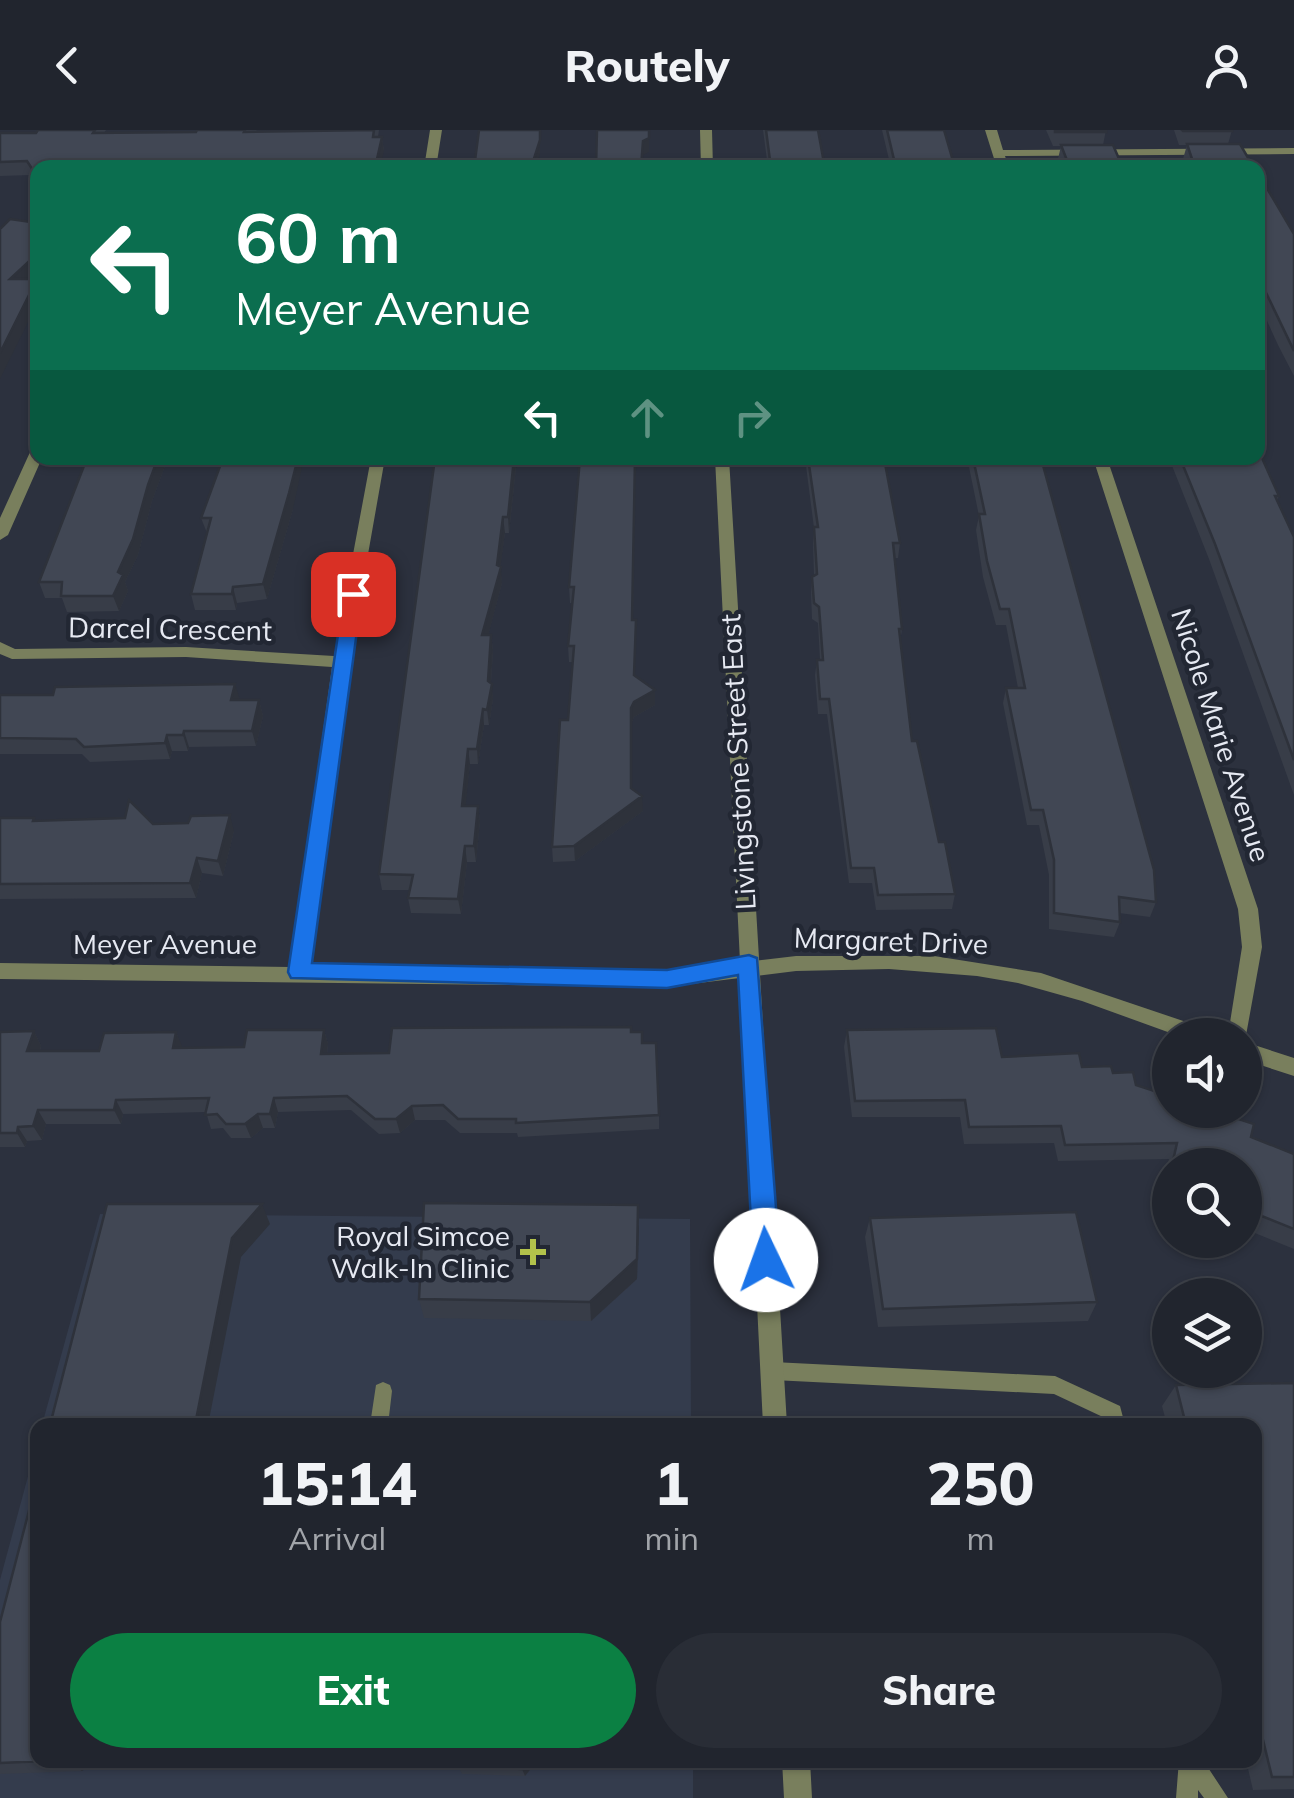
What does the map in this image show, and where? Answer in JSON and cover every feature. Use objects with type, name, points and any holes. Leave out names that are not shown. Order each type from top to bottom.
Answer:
[{"type":"street","points":[[431,160],[436,130]]},
{"type":"street","points":[[706,130],[708,160]]},
{"type":"street","points":[[991,130],[1001,160]]},
{"type":"street","points":[[998,153],[1292,154]]},
{"type":"street","points":[[0,535],[31,465]]},
{"type":"street","points":[[299,972],[340,662],[377,465]]},
{"type":"street","name":"Livingstone Street East","points":[[722,465],[776,1418]]},
{"type":"street","name":"Nicole Marie Avenue","points":[[1102,465],[1248,910],[1252,948],[1241,1018]]},
{"type":"street","name":"Darcel Crescent","points":[[0,647],[12,654],[186,652],[340,662]]},
{"type":"street","name":"Meyer Avenue","points":[[0,971],[667,979],[749,964]]},
{"type":"street","name":"Margaret Drive","points":[[749,964],[907,964],[984,969],[1060,986],[1152,1018]]},
{"type":"street","points":[[1262,1056],[1294,1068]]},
{"type":"street","points":[[796,1768],[798,1798]]},
{"type":"lane","points":[[773,1371],[1055,1385],[1113,1412],[1114,1418]]},
{"type":"lane","points":[[380,1418],[384,1392]]},
{"type":"lane","points":[[1187,1798],[1189,1768]]},
{"type":"lane","points":[[1195,1768],[1217,1798]]},
{"type":"shaded area","points":[[100,1214],[690,1219],[691,1418],[44,1418]]},
{"type":"shaded area","points":[[30,1469],[30,1768],[693,1768],[693,1798],[0,1798],[0,1580]]},
{"type":"building","points":[[374,130],[373,137],[382,137],[377,160],[30,160],[30,166],[27,161],[0,162],[0,133]]},
{"type":"building","points":[[479,130],[540,130],[534,160],[475,160]]},
{"type":"building","points":[[597,130],[649,130],[649,138],[643,141],[642,160],[596,160]]},
{"type":"building","points":[[766,130],[818,130],[823,160],[770,160]]},
{"type":"building","points":[[887,130],[944,130],[953,160],[894,160]]},
{"type":"building","points":[[1106,130],[1106,132],[1055,132]]},
{"type":"building","points":[[1187,144],[1240,144],[1249,160],[1192,160]]},
{"type":"building","points":[[1061,145],[1113,145],[1120,160],[1067,160]]},
{"type":"building","points":[[1265,185],[1294,234],[1294,351],[1265,291]]},
{"type":"building","points":[[10,219],[30,222],[30,260],[10,279],[30,279],[30,293],[0,353],[0,229]]},
{"type":"building","points":[[84,465],[155,465],[133,539],[118,572],[123,575],[113,596],[61,596],[62,582],[39,582]]},
{"type":"building","points":[[220,465],[296,465],[263,584],[233,587],[232,594],[191,594],[211,518],[201,518]]},
{"type":"building","points":[[434,465],[513,465],[508,517],[503,517],[497,565],[501,567],[482,635],[491,635],[488,681],[492,684],[487,710],[483,709],[477,749],[468,749],[462,806],[478,806],[474,846],[465,846],[458,899],[408,898],[413,875],[379,874]]},
{"type":"building","points":[[579,465],[635,465],[634,675],[655,690],[631,708],[631,788],[642,796],[574,846],[552,847],[560,720],[568,720],[574,646],[568,646],[574,587],[569,587]]},
{"type":"building","points":[[809,465],[885,465],[900,543],[893,543],[912,741],[917,741],[955,894],[878,895],[874,868],[851,868],[829,699],[820,699],[817,660],[823,660],[812,577],[817,574],[814,527],[818,527]]},
{"type":"building","points":[[974,465],[1043,465],[1154,870],[1156,902],[1119,897],[1120,922],[1054,913],[1054,860],[1043,810],[1031,810],[1006,688],[1025,688],[1009,609],[1000,609],[987,561],[979,514],[985,514]]},
{"type":"building","points":[[1183,465],[1265,465],[1294,537],[1294,760]]},
{"type":"building","points":[[235,684],[231,700],[259,700],[252,731],[184,731],[183,735],[167,735],[165,743],[84,747],[76,739],[0,738],[0,695],[53,695],[55,687]]},
{"type":"building","points":[[129,800],[153,824],[188,823],[191,816],[230,815],[218,861],[197,858],[190,883],[0,884],[0,818],[125,818]]},
{"type":"building","points":[[631,1027],[631,1032],[642,1032],[642,1043],[656,1043],[659,1115],[516,1123],[516,1119],[458,1119],[443,1105],[412,1106],[396,1119],[375,1119],[347,1096],[274,1098],[270,1114],[258,1114],[245,1124],[226,1124],[217,1114],[205,1115],[209,1098],[116,1100],[114,1110],[38,1110],[33,1126],[18,1127],[17,1133],[0,1133],[0,1032],[34,1031],[27,1051],[99,1051],[104,1033],[176,1032],[173,1048],[244,1047],[247,1030],[324,1030],[321,1054],[389,1053],[392,1028]]},
{"type":"building","points":[[996,1028],[1002,1057],[1079,1053],[1082,1067],[1111,1066],[1113,1073],[1133,1072],[1136,1085],[1152,1090],[1152,1128],[1253,1128],[1251,1137],[1294,1154],[1294,1229],[1262,1216],[1262,1148],[1176,1148],[1177,1143],[1065,1145],[1061,1126],[969,1127],[965,1100],[855,1101],[847,1030]]},
{"type":"building","name":"Royal Simcoe Walk-In Clinic","points":[[424,1203],[638,1205],[637,1259],[590,1302],[419,1299]]},
{"type":"building","points":[[107,1204],[262,1204],[232,1238],[196,1418],[52,1418]]},
{"type":"building","points":[[1076,1212],[1097,1302],[883,1309],[870,1218]]},
{"type":"building","points":[[1294,1383],[1294,1777],[1272,1777],[1262,1736],[1262,1418],[1184,1418],[1177,1388],[1262,1388],[1262,1384]]},
{"type":"building","points":[[30,1507],[30,1762],[0,1763],[0,1622]]},
{"type":"place","name":"Royal Simcoe Walk-In Clinic","points":[[533,1252]]},
{"type":"route","points":[[353,594],[340,662],[299,972],[667,979],[749,964],[766,1260]]}]
